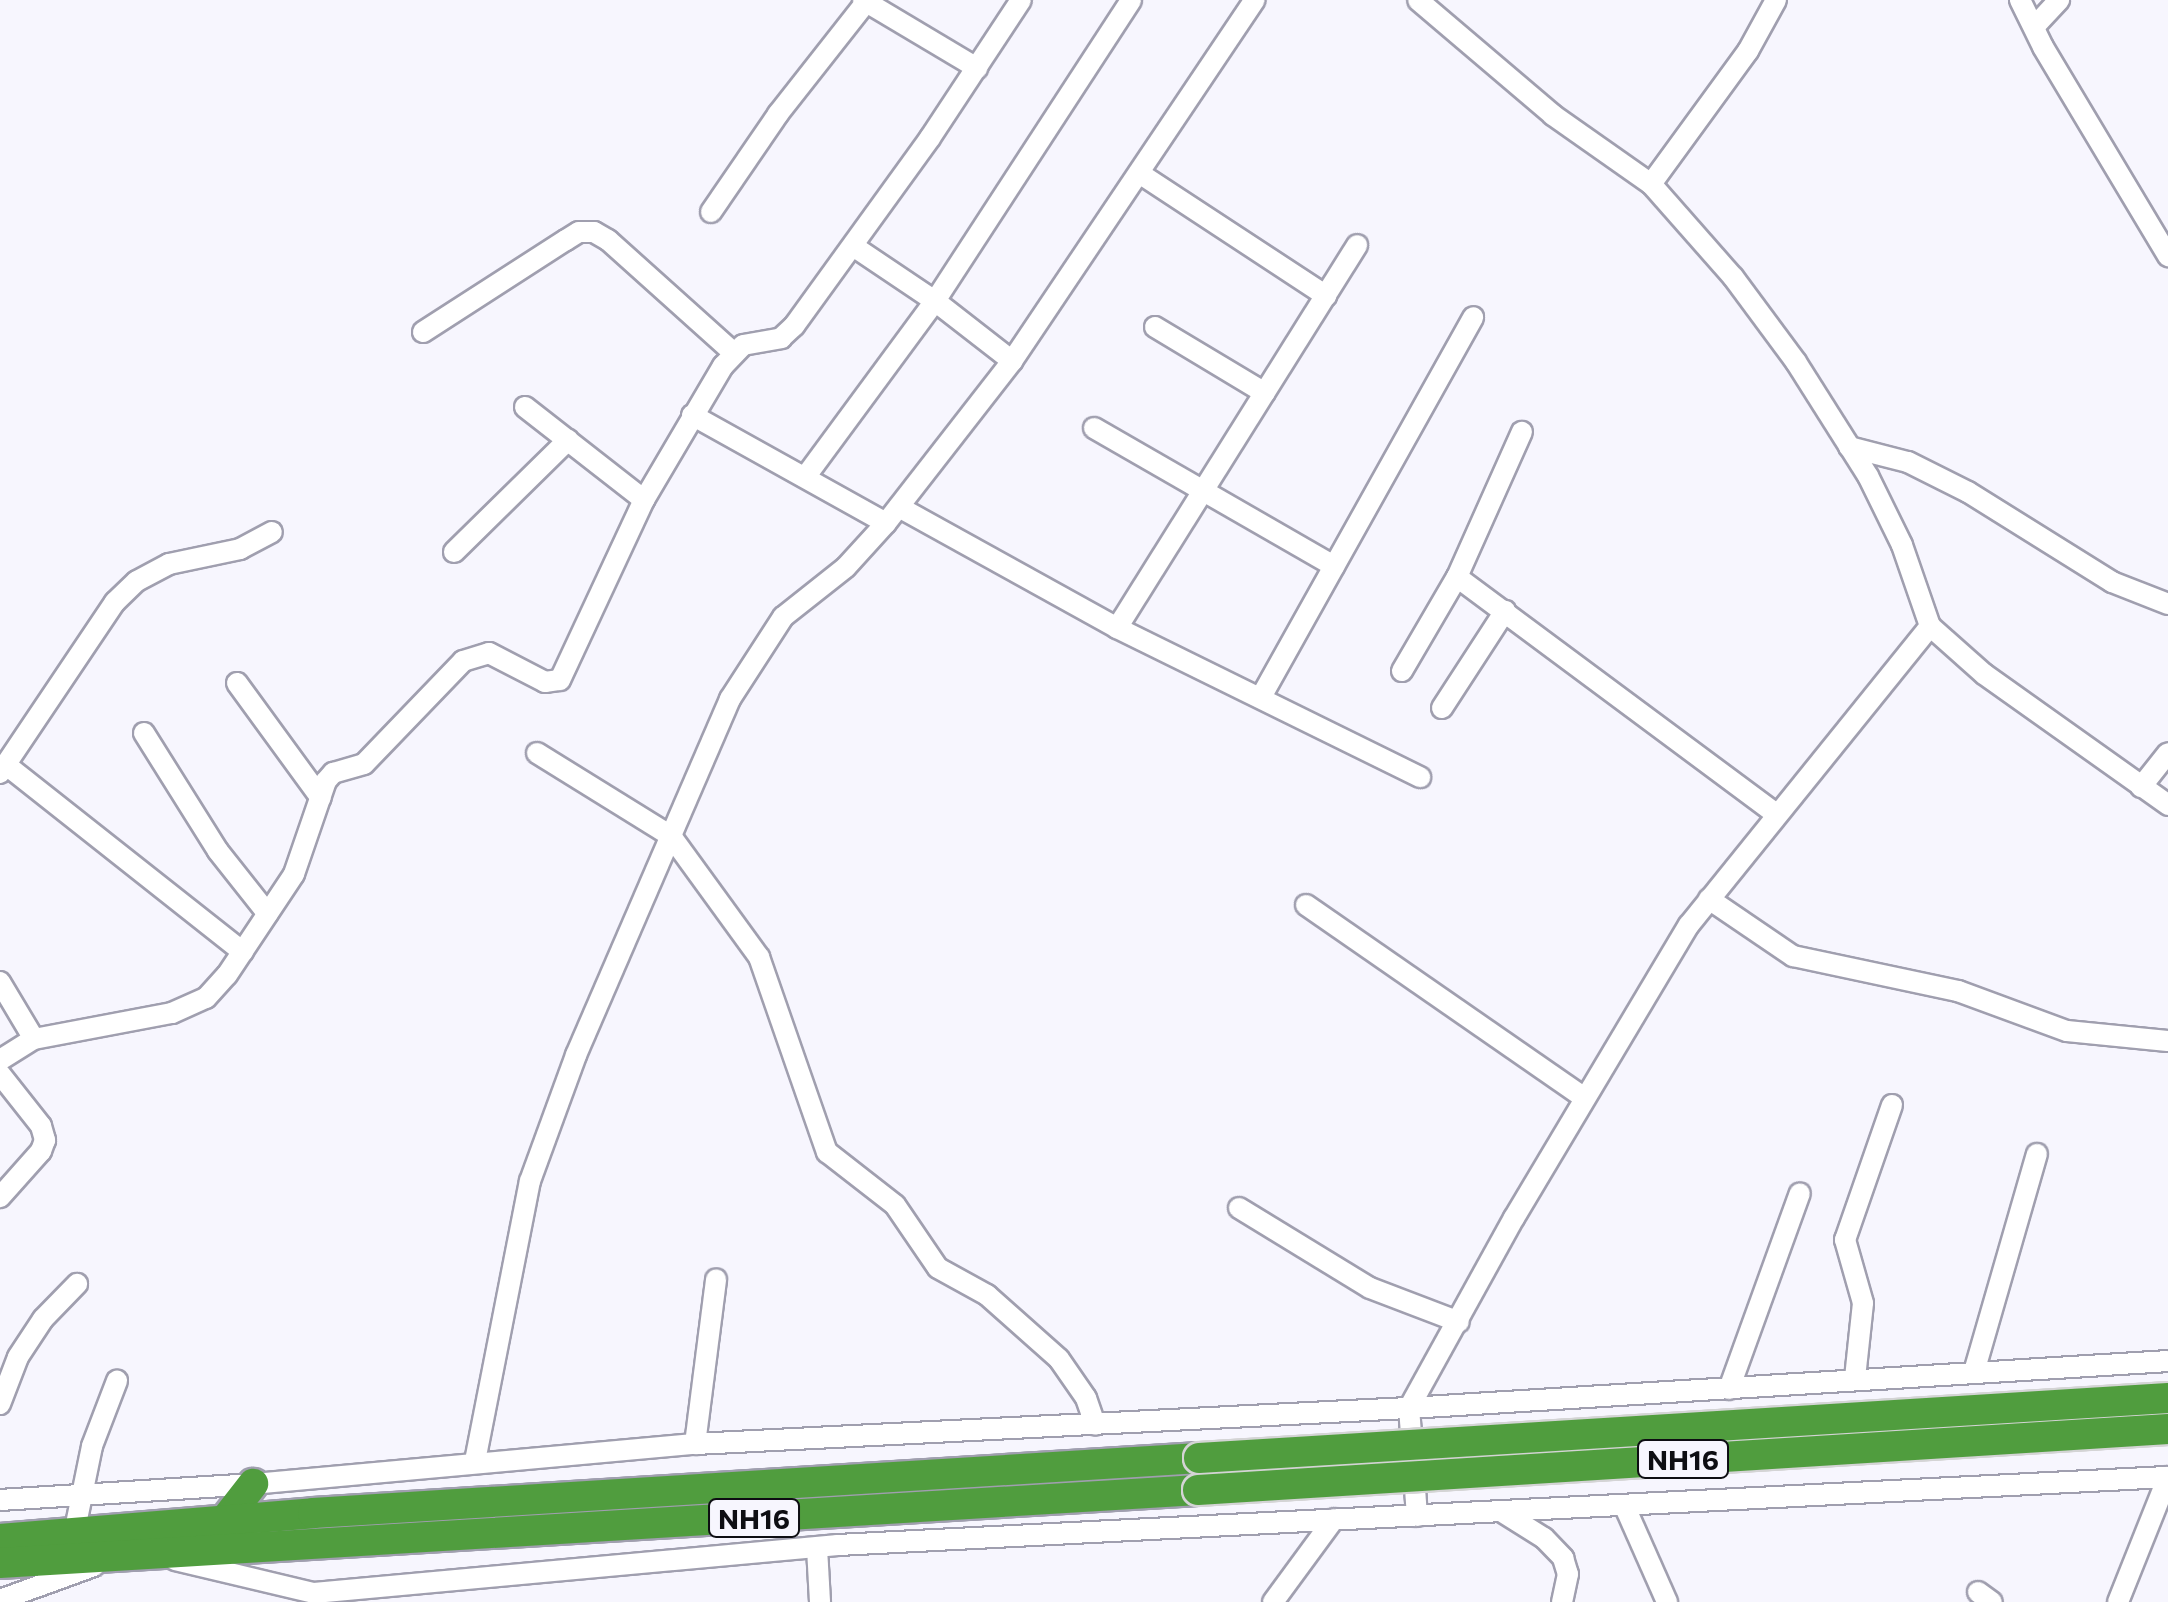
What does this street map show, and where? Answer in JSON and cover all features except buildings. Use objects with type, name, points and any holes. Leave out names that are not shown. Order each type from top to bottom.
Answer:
[{"type":"highway","name":"NH16","points":[[0,1539],[224,1520],[2168,1398]]},
{"type":"highway","name":"NH16","points":[[0,1562],[2168,1429]]},
{"type":"highway","points":[[224,1520],[253,1484]]},
{"type":"street","points":[[0,1060],[34,1038],[172,1013],[206,998],[243,952],[294,874],[332,773],[364,764],[462,662],[490,652],[545,682],[560,680],[644,500],[733,352],[781,338],[853,246],[1021,0]]},
{"type":"street","points":[[806,476],[935,301],[1131,0]]},
{"type":"street","points":[[476,1461],[530,1181],[576,1055],[730,700],[759,649],[783,617],[846,567],[892,515],[1012,362],[1255,0]]},
{"type":"street","points":[[1418,0],[1553,115],[1651,184],[1733,277],[1796,362],[1850,446],[1902,546],[1930,626],[1984,674],[2168,805]]},
{"type":"street","points":[[1651,184],[1748,51],[1776,0]]},
{"type":"street","points":[[2020,0],[2168,256]]},
{"type":"street","points":[[2034,27],[2059,0]]},
{"type":"street","points":[[711,212],[778,114],[865,1],[977,68]]},
{"type":"street","points":[[1138,174],[1326,296]]},
{"type":"street","points":[[422,332],[579,232],[594,232],[608,240],[733,352]]},
{"type":"street","points":[[1117,628],[1357,245]]},
{"type":"street","points":[[853,246],[935,301],[1012,362]]},
{"type":"street","points":[[1261,697],[1472,317]]},
{"type":"street","points":[[1154,328],[1265,393]]},
{"type":"street","points":[[525,407],[644,500]]},
{"type":"street","points":[[692,415],[806,476],[1420,777]]},
{"type":"street","points":[[1094,428],[1334,566]]},
{"type":"street","points":[[1402,671],[1457,578],[1522,432]]},
{"type":"street","points":[[454,552],[568,440]]},
{"type":"street","points":[[1850,446],[1908,462],[1968,492],[2112,582],[2168,604]]},
{"type":"street","points":[[243,952],[3,768],[116,602],[137,581],[169,564],[240,549],[272,532]]},
{"type":"street","points":[[1457,578],[1777,815]]},
{"type":"street","points":[[1442,708],[1505,611]]},
{"type":"street","points":[[1417,1516],[1409,1408],[1585,1098],[1688,924],[1930,626]]},
{"type":"street","points":[[237,683],[321,798]]},
{"type":"street","points":[[144,733],[218,851],[268,914]]},
{"type":"street","points":[[2141,787],[2168,753]]},
{"type":"street","points":[[538,754],[671,836],[760,957],[827,1152],[895,1205],[938,1268],[987,1294],[1059,1359],[1086,1398],[1095,1424]]},
{"type":"street","points":[[1709,899],[1793,956],[1958,991],[2067,1031],[2168,1042]]},
{"type":"street","points":[[1306,905],[1585,1098]]},
{"type":"street","points":[[0,982],[34,1038]]},
{"type":"street","points":[[0,1074],[42,1126],[45,1140],[41,1151],[0,1197]]},
{"type":"street","points":[[1855,1378],[1863,1303],[1844,1240],[1892,1105]]},
{"type":"street","points":[[1974,1372],[2038,1154]]},
{"type":"street","points":[[1729,1388],[1800,1192]]},
{"type":"street","points":[[1239,1208],[1370,1288],[1459,1322]]},
{"type":"street","points":[[696,1444],[716,1279]]},
{"type":"street","points":[[0,1404],[18,1357],[42,1320],[78,1284]]},
{"type":"street","points":[[0,1500],[253,1484],[696,1444],[1409,1408],[2168,1361]]},
{"type":"street","points":[[74,1534],[100,1418],[117,1381]]},
{"type":"street","points":[[154,1555],[314,1593],[817,1548],[2168,1478],[2118,1602]]},
{"type":"street","points":[[1625,1507],[1667,1602]]},
{"type":"street","points":[[1504,1513],[1544,1538],[1563,1558],[1568,1574],[1562,1602]]},
{"type":"street","points":[[1273,1602],[1334,1519]]},
{"type":"street","points":[[817,1548],[820,1602]]},
{"type":"street","points":[[0,1600],[119,1556]]}]
